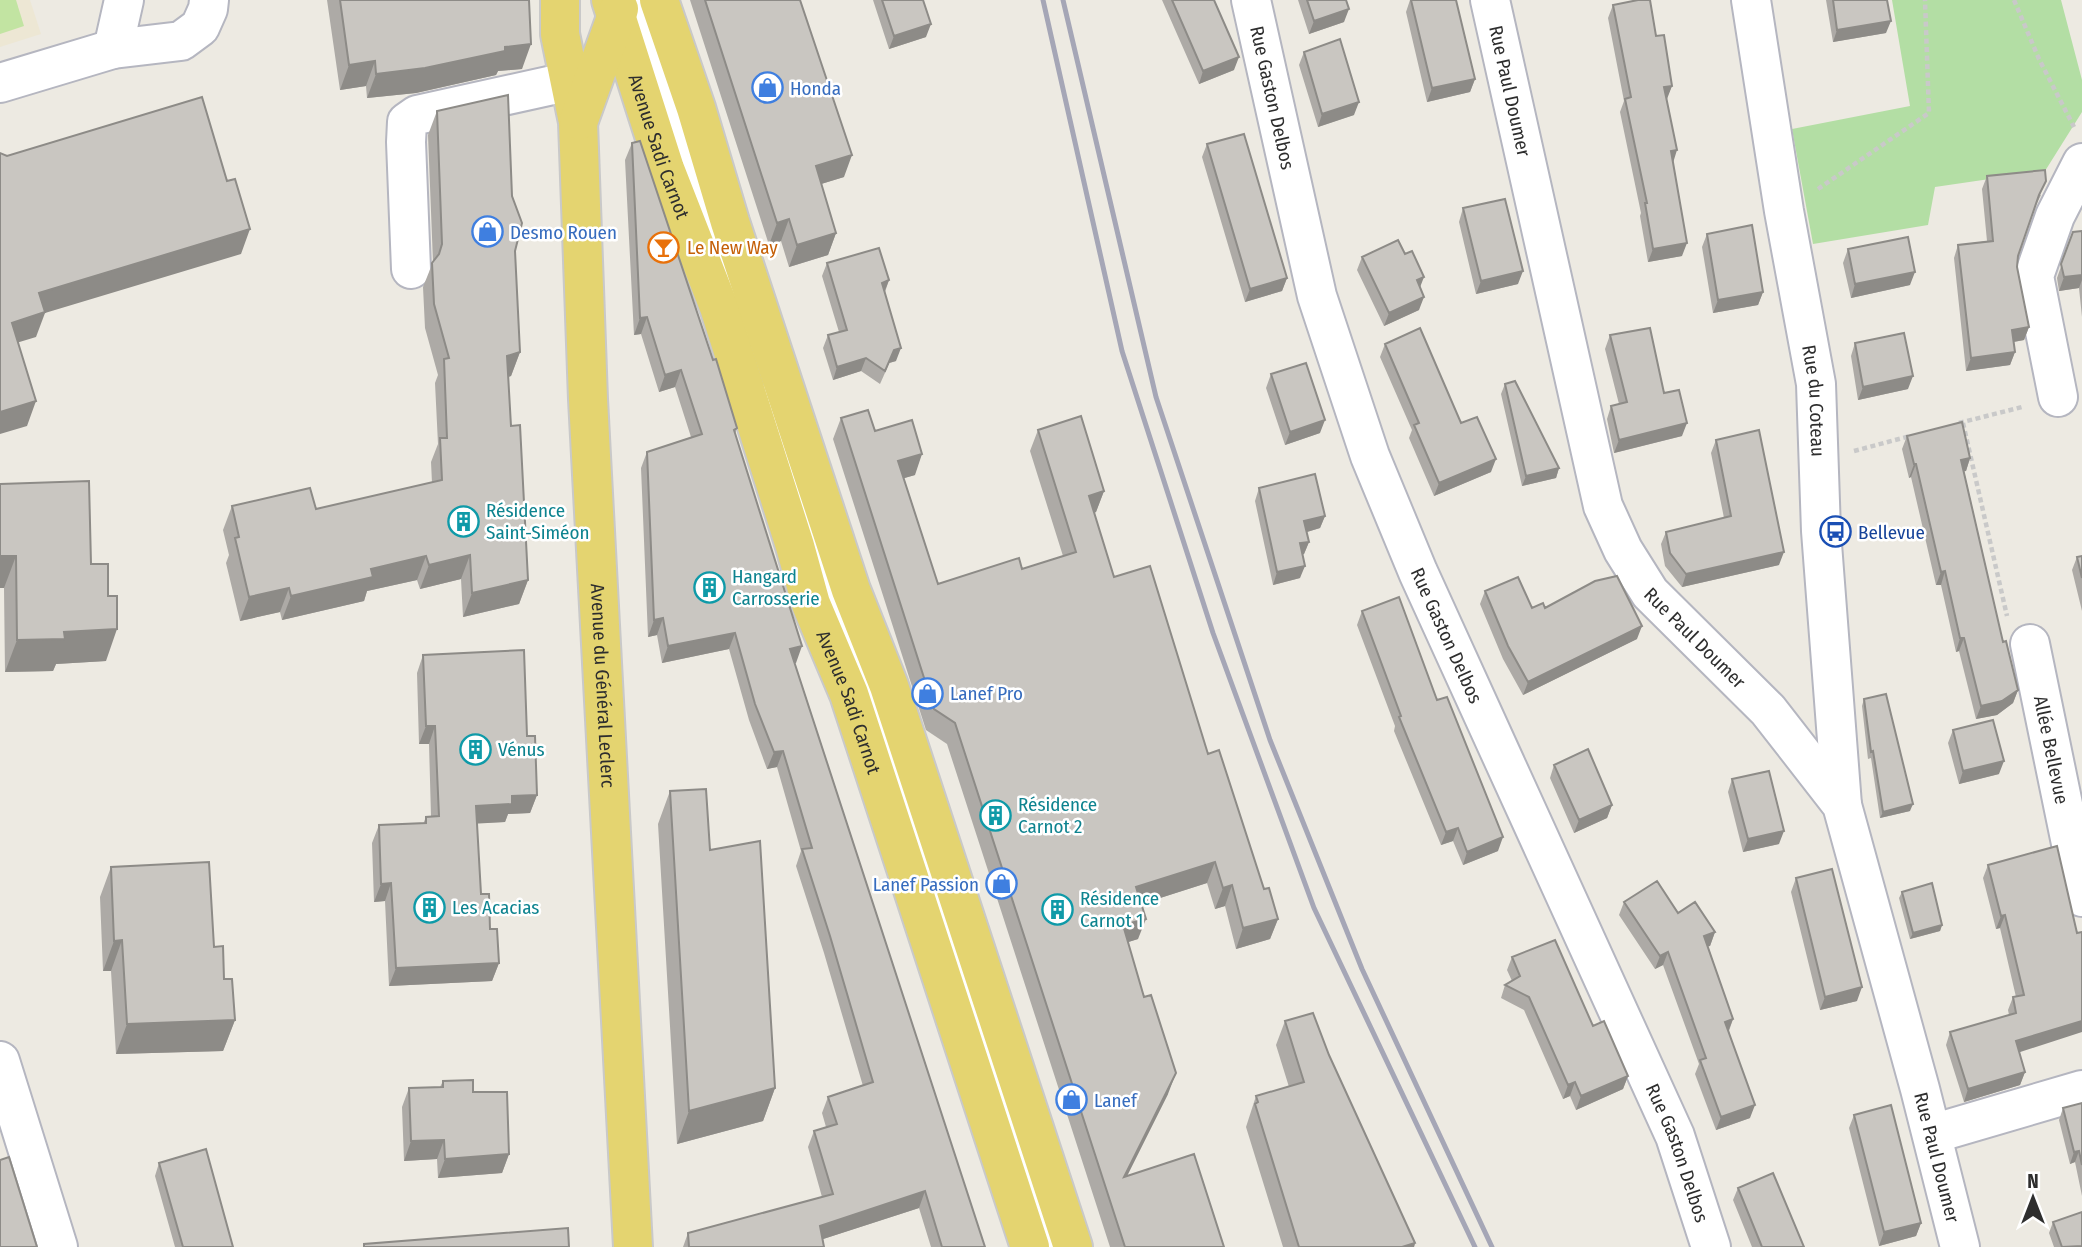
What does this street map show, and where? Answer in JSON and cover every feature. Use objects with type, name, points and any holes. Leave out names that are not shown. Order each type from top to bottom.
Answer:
[{"type":"main road","points":[[560,0],[560,34],[580,98]]},
{"type":"main road","points":[[659,0],[847,577],[889,687],[1073,1247]]},
{"type":"main road","points":[[580,98],[621,4]]},
{"type":"main road","name":"Avenue Sadi Carnot","points":[[621,4],[640,91],[665,169],[719,307],[811,604],[849,694],[1030,1247]]},
{"type":"main road","points":[[580,98],[611,86],[626,86],[640,91]]},
{"type":"main road","name":"Avenue du Général Leclerc","points":[[580,98],[588,399],[634,1247]]},
{"type":"street","points":[[113,49],[124,0]]},
{"type":"street","points":[[0,83],[113,49],[181,41],[200,27],[208,9],[208,0]]},
{"type":"street","name":"Rue Gaston Delbos","points":[[1251,0],[1317,296],[1370,456],[1418,572],[1675,1136],[1711,1247]]},
{"type":"street","name":"Rue Paul Doumer","points":[[1490,0],[1603,506],[1623,550],[1650,593],[1768,710],[1842,805],[1932,1133],[1960,1247]]},
{"type":"street","name":"Rue du Coteau","points":[[1751,0],[1784,211],[1816,384],[1821,531],[1842,805]]},
{"type":"street","points":[[621,4],[735,296],[833,603],[906,801],[1052,1247]]},
{"type":"street","points":[[411,269],[407,122],[417,115],[580,98]]},
{"type":"street","points":[[2058,397],[2034,276],[2080,148]]},
{"type":"street","name":"Allée Bellevue","points":[[2019,632],[2082,897]]},
{"type":"street","points":[[1768,710],[1801,709],[1833,690]]},
{"type":"street","points":[[0,1061],[58,1247]]},
{"type":"street","points":[[1932,1133],[2082,1090]]},
{"type":"path","points":[[1784,211],[1929,113],[1925,0]]},
{"type":"path","points":[[2014,0],[2080,148]]},
{"type":"path","points":[[1950,426],[2058,397]]},
{"type":"path","points":[[1963,422],[2019,632]]},
{"type":"path","points":[[1819,460],[1911,436]]},
{"type":"shaded area","points":[[0,0],[30,0],[41,34],[0,47]]},
{"type":"green space","points":[[0,0],[16,0],[24,26],[0,34]]},
{"type":"green space","points":[[1892,0],[2061,0],[2082,80],[2082,112],[2045,171],[1935,187],[1928,225],[1813,244],[1792,129],[1910,106]]},
{"type":"building","points":[[340,0],[529,0],[531,44],[505,47],[505,51],[425,68],[376,74],[375,61],[349,65]]},
{"type":"building","name":"Honda","points":[[705,0],[800,0],[852,155],[816,166],[836,233],[797,245],[789,219],[777,223]]},
{"type":"building","points":[[882,0],[923,0],[931,24],[894,36]]},
{"type":"building","points":[[1172,0],[1214,0],[1239,57],[1203,71]]},
{"type":"building","points":[[1307,0],[1346,0],[1349,9],[1314,21]]},
{"type":"building","points":[[1411,0],[1456,0],[1475,79],[1432,88]]},
{"type":"building","points":[[1650,0],[1656,36],[1664,35],[1672,86],[1664,87],[1677,150],[1671,151],[1687,243],[1653,249],[1647,203],[1625,99],[1631,97],[1613,5]]},
{"type":"building","points":[[1833,0],[1887,0],[1891,21],[1837,30]]},
{"type":"building","points":[[1340,39],[1359,102],[1322,114],[1304,52]]},
{"type":"building","points":[[508,95],[512,196],[522,223],[515,251],[520,352],[507,356],[511,426],[520,425],[528,580],[472,593],[470,555],[429,565],[426,556],[371,569],[373,577],[291,596],[289,588],[249,597],[235,538],[239,537],[232,506],[310,488],[316,509],[442,480],[440,438],[447,438],[444,359],[449,358],[434,304],[432,263],[442,244],[437,111]]},
{"type":"building","points":[[202,97],[227,181],[235,179],[250,229],[39,293],[45,312],[12,323],[36,401],[0,412],[0,153],[7,156]]},
{"type":"building","points":[[1244,134],[1287,278],[1250,289],[1207,144]]},
{"type":"building","points":[[640,141],[713,360],[716,359],[737,428],[734,430],[802,646],[790,649],[985,1247],[942,1247],[925,1191],[820,1226],[824,1247],[689,1247],[688,1233],[833,1194],[814,1131],[837,1124],[828,1097],[873,1082],[802,849],[812,848],[783,751],[774,752],[755,704],[735,633],[668,646],[663,618],[654,620],[647,452],[702,434],[681,370],[665,375],[647,317],[640,318],[632,143]]},
{"type":"building","points":[[2045,170],[2046,181],[2018,256],[2017,267],[2029,327],[2012,330],[2015,352],[1971,358],[1958,245],[1993,241],[1987,176]]},
{"type":"building","points":[[1505,199],[1523,271],[1481,281],[1463,208]]},
{"type":"building","points":[[1752,225],[1763,292],[1718,300],[1707,234]]},
{"type":"building","points":[[2082,231],[2082,275],[2064,277],[2061,264],[2073,232]]},
{"type":"building","points":[[1908,237],[1915,272],[1855,284],[1848,249]]},
{"type":"building","points":[[1398,240],[1405,254],[1412,251],[1424,277],[1417,280],[1424,297],[1389,313],[1362,257]]},
{"type":"building","points":[[879,248],[889,280],[882,283],[901,348],[894,350],[885,371],[866,358],[837,367],[828,335],[847,330],[827,263]]},
{"type":"building","points":[[1420,328],[1461,423],[1477,417],[1496,459],[1439,483],[1414,425],[1419,423],[1385,344]]},
{"type":"building","points":[[1650,328],[1664,393],[1679,390],[1687,423],[1619,440],[1611,406],[1627,402],[1610,335]]},
{"type":"building","points":[[1904,333],[1913,376],[1863,387],[1855,343]]},
{"type":"building","points":[[1306,363],[1325,420],[1290,432],[1271,374]]},
{"type":"building","points":[[1515,381],[1559,468],[1526,476],[1505,384]]},
{"type":"building","points":[[868,410],[875,431],[912,420],[922,454],[898,461],[938,584],[1019,558],[1022,569],[1076,552],[1038,430],[1081,416],[1104,491],[1089,496],[1114,577],[1150,566],[1208,754],[1219,750],[1264,889],[1269,888],[1278,919],[1243,928],[1232,885],[1223,888],[1215,862],[1136,887],[1146,919],[1123,925],[1144,997],[1151,995],[1176,1073],[1124,1177],[1194,1154],[1224,1247],[1125,1247],[955,723],[934,709],[841,418]]},
{"type":"building","points":[[1962,422],[1970,458],[1961,460],[2003,642],[2006,641],[2018,690],[2002,701],[1981,706],[1964,638],[1960,638],[1945,571],[1941,572],[1907,436]]},
{"type":"building","points":[[1759,430],[1784,552],[1686,574],[1670,553],[1666,532],[1731,516],[1716,440]]},
{"type":"building","points":[[1315,474],[1325,516],[1304,521],[1309,542],[1300,543],[1305,566],[1277,572],[1259,488]]},
{"type":"building","points":[[89,481],[91,564],[108,564],[108,596],[117,596],[117,629],[64,632],[65,639],[17,640],[16,556],[0,556],[0,484]]},
{"type":"building","points":[[2082,556],[2082,578],[2077,557]]},
{"type":"building","points":[[1617,576],[1642,626],[1528,682],[1508,646],[1485,591],[1518,577],[1532,608],[1543,603],[1545,608],[1595,581]]},
{"type":"building","points":[[1399,597],[1437,700],[1447,697],[1503,837],[1467,852],[1458,828],[1446,832],[1399,717],[1401,716],[1362,611]]},
{"type":"building","points":[[524,650],[527,736],[535,736],[537,795],[512,796],[512,804],[476,806],[481,894],[489,894],[490,929],[497,929],[499,963],[396,968],[391,883],[381,884],[379,825],[426,823],[426,817],[439,816],[435,726],[426,726],[423,655]]},
{"type":"building","points":[[1886,694],[1913,804],[1883,812],[1864,699]]},
{"type":"building","points":[[1993,720],[2004,761],[1963,771],[1953,730]]},
{"type":"building","points":[[1588,749],[1612,805],[1579,820],[1554,765]]},
{"type":"building","points":[[1769,771],[1784,831],[1748,839],[1732,779]]},
{"type":"building","points":[[706,789],[710,850],[760,841],[775,1088],[689,1111],[670,791]]},
{"type":"building","points":[[2057,846],[2077,933],[2082,932],[2082,1021],[2016,1041],[2025,1072],[1968,1089],[1950,1032],[2016,1013],[2013,997],[2024,995],[2005,915],[2001,916],[1988,865]]},
{"type":"building","points":[[209,862],[214,947],[223,946],[224,979],[232,979],[235,1020],[127,1024],[122,940],[114,941],[111,867]]},
{"type":"building","points":[[1832,869],[1862,987],[1825,997],[1796,878]]},
{"type":"building","points":[[1657,881],[1678,913],[1695,902],[1715,932],[1704,936],[1733,1019],[1725,1022],[1755,1105],[1721,1117],[1700,1060],[1706,1058],[1668,952],[1660,956],[1624,902]]},
{"type":"building","points":[[1932,883],[1942,925],[1913,933],[1902,892]]},
{"type":"building","points":[[1555,940],[1593,1026],[1604,1021],[1628,1076],[1581,1096],[1575,1082],[1568,1085],[1529,997],[1505,985],[1520,976],[1512,957]]},
{"type":"building","points":[[1313,1013],[1329,1055],[1415,1243],[1402,1247],[1299,1247],[1255,1104],[1258,1102],[1256,1096],[1304,1082],[1285,1021]]},
{"type":"building","points":[[473,1080],[473,1092],[507,1092],[509,1154],[445,1159],[444,1140],[411,1141],[409,1088],[443,1087],[443,1081]]},
{"type":"building","points":[[2082,1103],[2082,1165],[2079,1151],[2074,1152],[2063,1108]]},
{"type":"building","points":[[1891,1105],[1921,1223],[1884,1232],[1854,1115]]},
{"type":"building","points":[[206,1149],[233,1247],[183,1247],[159,1163]]},
{"type":"building","points":[[9,1157],[37,1247],[0,1247],[0,1160]]},
{"type":"building","points":[[1773,1173],[1804,1247],[1762,1247],[1738,1188]]},
{"type":"building","points":[[2082,1212],[2082,1246],[2062,1247],[2053,1222]]},
{"type":"building","points":[[568,1228],[569,1247],[364,1247],[364,1244]]},
{"type":"railway","points":[[1043,0],[1122,351],[1213,633],[1314,908],[1475,1247]]},
{"type":"railway","points":[[1063,0],[1156,397],[1270,740],[1362,969],[1492,1247]]},
{"type":"place","name":"Honda","points":[[767,88]]},
{"type":"place","name":"Desmo Rouen","points":[[487,232]]},
{"type":"place","name":"Le New Way","points":[[664,247]]},
{"type":"place","name":"Résidence Saint-Siméon","points":[[463,521]]},
{"type":"place","name":"Bellevue","points":[[1835,532]]},
{"type":"place","name":"Hangard Carrosserie","points":[[709,587]]},
{"type":"place","name":"Lanef Pro","points":[[927,693]]},
{"type":"place","name":"Vénus","points":[[475,749]]},
{"type":"place","name":"Résidence Carnot 2","points":[[995,815]]},
{"type":"place","name":"Lanef Passion","points":[[1002,884]]},
{"type":"place","name":"Les Acacias","points":[[429,907]]},
{"type":"place","name":"Résidence Carnot 1","points":[[1057,909]]},
{"type":"place","name":"Lanef","points":[[1071,1100]]}]
